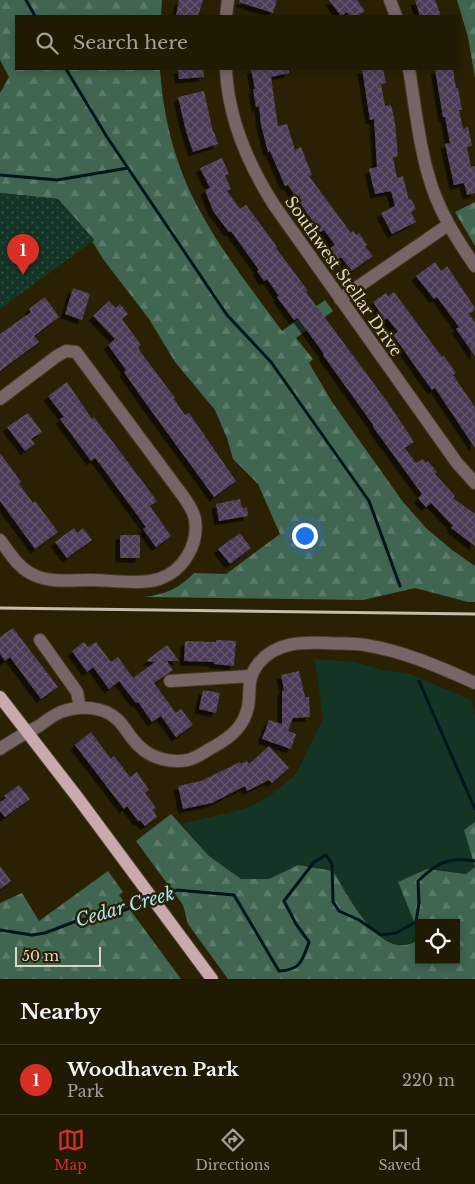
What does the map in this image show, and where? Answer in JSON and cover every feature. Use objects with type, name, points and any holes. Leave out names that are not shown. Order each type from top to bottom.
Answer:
[{"type":"main road","points":[[0,697],[144,886],[212,979]]},
{"type":"street","points":[[226,15],[228,0]]},
{"type":"street","points":[[390,0],[396,15]]},
{"type":"street","name":"Southwest Stellar Drive","points":[[226,70],[227,88],[234,119],[244,149],[255,173],[274,205],[457,463],[475,483]]},
{"type":"street","points":[[409,70],[428,174],[448,225],[475,266]]},
{"type":"street","points":[[340,299],[448,225]]},
{"type":"street","points":[[0,399],[57,356],[66,351],[72,351],[81,357],[191,507],[195,520],[192,547],[186,558],[168,575],[157,580],[54,579],[35,576],[17,563],[0,540]]},
{"type":"street","points":[[40,640],[77,692],[80,708]]},
{"type":"street","points":[[0,749],[60,712],[88,707],[104,711],[118,719],[139,746],[152,757],[170,761],[190,760],[227,739],[237,730],[246,713],[248,686],[251,676],[259,663],[270,653],[289,644],[305,642],[365,645],[409,656],[475,683]]},
{"type":"street","points":[[170,681],[251,676]]},
{"type":"green space","points":[[0,0],[162,0],[161,15],[15,15],[15,70],[160,70],[164,106],[172,142],[184,178],[209,227],[282,331],[325,300],[333,311],[296,338],[313,359],[309,363],[332,402],[403,502],[426,528],[475,566],[475,602],[468,602],[415,588],[363,600],[144,597],[158,595],[171,590],[183,583],[194,573],[226,574],[280,534],[258,484],[233,459],[227,438],[215,410],[175,362],[149,319],[103,259],[92,241],[94,240],[58,199],[0,193],[0,93],[9,77],[0,60]]},
{"type":"green space","points":[[457,0],[475,0],[475,78],[468,37]]},
{"type":"green space","points":[[0,193],[58,199],[94,240],[0,309]]},
{"type":"green space","points":[[475,202],[475,246],[455,212]]},
{"type":"green space","points":[[315,659],[354,662],[383,670],[407,673],[471,700],[475,716],[475,822],[464,830],[475,867],[466,874],[427,869],[398,882],[415,924],[415,941],[406,945],[392,943],[380,936],[368,924],[333,871],[298,865],[269,879],[241,879],[209,856],[182,824],[248,808],[271,795],[296,774],[323,719]]},
{"type":"green space","points":[[171,814],[209,856],[241,879],[269,879],[298,865],[333,871],[357,910],[380,936],[392,944],[406,945],[415,941],[415,964],[460,964],[460,919],[415,919],[415,924],[398,882],[427,869],[466,874],[475,867],[475,979],[228,979],[188,924],[183,905],[136,841]]},
{"type":"green space","points":[[475,822],[475,867],[464,830]]},
{"type":"green space","points":[[108,871],[123,892],[119,895],[181,979],[0,979],[0,903],[22,893],[39,921]]},
{"type":"building","points":[[179,0],[203,0],[198,15],[176,15]]},
{"type":"building","points":[[240,0],[277,0],[273,13],[239,2]]},
{"type":"building","points":[[329,0],[357,0],[365,11],[359,15],[349,15],[347,12],[340,15]]},
{"type":"building","points":[[415,0],[435,0],[441,15],[420,15]]},
{"type":"building","points":[[178,70],[203,70],[204,77],[179,79]]},
{"type":"building","points":[[251,70],[289,70],[289,73],[271,77],[278,126],[287,124],[295,150],[301,147],[312,175],[309,176],[351,233],[353,231],[356,235],[359,233],[367,245],[365,246],[373,256],[352,271],[341,257],[338,259],[330,248],[335,245],[324,230],[320,232],[288,185],[285,186],[270,151],[268,152],[261,125],[259,106],[256,107],[253,89],[255,89]]},
{"type":"building","points":[[362,70],[383,70],[386,83],[381,84],[385,106],[391,105],[395,122],[398,156],[393,157],[397,178],[403,176],[409,200],[411,199],[416,209],[411,212],[416,222],[392,234],[381,213],[395,206],[391,191],[375,194],[369,169],[377,167],[374,119],[370,120]]},
{"type":"building","points":[[435,70],[453,70],[462,110],[459,110],[463,129],[468,127],[472,146],[467,147],[471,167],[475,166],[475,193],[467,195],[464,183],[454,185],[445,144],[450,143],[445,117],[443,117]]},
{"type":"building","points":[[204,91],[213,132],[218,144],[193,152],[178,97]]},
{"type":"building","points":[[222,158],[229,174],[225,175],[231,189],[227,191],[240,209],[246,205],[308,291],[306,292],[389,404],[414,442],[405,448],[416,463],[423,459],[426,463],[428,461],[437,472],[435,474],[455,496],[453,498],[475,514],[475,546],[451,528],[453,526],[431,503],[426,507],[418,498],[422,494],[373,427],[324,354],[298,318],[294,320],[277,297],[279,296],[267,279],[264,281],[257,271],[259,270],[231,231],[229,232],[213,211],[205,190],[210,188],[200,168]]},
{"type":"building","points":[[435,262],[441,271],[447,266],[475,308],[469,314],[475,322],[475,356],[456,329],[459,327],[437,297],[434,299],[416,276]]},
{"type":"building","points":[[73,288],[90,294],[82,320],[65,314]]},
{"type":"building","points":[[394,292],[456,373],[453,375],[475,407],[475,448],[435,388],[432,390],[393,335],[398,332],[387,318],[385,320],[373,302],[386,293],[388,296]]},
{"type":"building","points":[[45,297],[59,317],[34,336],[39,342],[0,371],[0,334],[31,312],[29,309]]},
{"type":"building","points":[[109,301],[116,308],[120,304],[128,314],[122,319],[141,345],[138,347],[140,351],[175,398],[185,415],[189,413],[236,481],[214,497],[142,398],[124,372],[126,370],[108,345],[115,339],[93,316]]},
{"type":"building","points":[[67,382],[92,419],[94,417],[157,501],[150,506],[171,536],[156,547],[143,529],[146,527],[99,463],[95,458],[91,461],[60,419],[64,417],[48,396]]},
{"type":"building","points":[[28,413],[42,432],[31,439],[35,444],[25,451],[7,427]]},
{"type":"building","points":[[0,453],[21,482],[19,484],[33,503],[35,501],[58,532],[35,549],[0,501]]},
{"type":"building","points":[[240,499],[242,508],[247,507],[248,516],[219,521],[216,504]]},
{"type":"building","points":[[74,528],[77,533],[83,528],[92,540],[67,558],[55,542]]},
{"type":"building","points":[[240,533],[251,548],[230,564],[218,549]]},
{"type":"building","points":[[120,535],[140,535],[140,558],[120,558]]},
{"type":"building","points":[[13,628],[58,687],[41,699],[10,657],[5,661],[0,654],[0,637]]},
{"type":"building","points":[[216,640],[236,641],[234,666],[214,664],[214,662],[184,661],[185,641],[216,642]]},
{"type":"building","points":[[84,642],[88,647],[96,642],[111,662],[118,657],[133,678],[155,662],[146,661],[167,645],[179,661],[167,661],[173,670],[154,683],[176,713],[181,709],[193,725],[176,737],[161,716],[152,722],[138,702],[136,703],[119,681],[109,689],[93,667],[87,672],[72,651]]},
{"type":"building","points":[[299,671],[305,697],[309,697],[310,717],[293,718],[288,731],[296,734],[291,749],[262,739],[269,720],[282,724],[282,691],[284,690],[281,675]]},
{"type":"building","points":[[203,690],[220,693],[216,713],[199,709]]},
{"type":"building","points":[[91,732],[111,759],[114,756],[130,777],[137,772],[149,790],[145,793],[156,808],[153,810],[157,817],[145,826],[140,820],[138,821],[127,806],[124,809],[75,745]]},
{"type":"building","points":[[269,746],[289,768],[272,783],[269,780],[247,791],[245,786],[212,803],[183,809],[178,786],[201,781],[240,762],[241,764],[247,761],[249,764]]},
{"type":"building","points":[[19,785],[30,799],[5,817],[0,811],[0,802],[6,798],[4,796]]},
{"type":"building","points":[[0,866],[11,881],[0,889]]},
{"type":"waterway","points":[[26,0],[34,15]]},
{"type":"waterway","points":[[67,70],[107,137],[227,315],[271,362],[369,501],[400,586]]},
{"type":"waterway","points":[[0,175],[57,180],[128,168]]},
{"type":"waterway","points":[[419,681],[475,809]]},
{"type":"waterway","name":"Cedar Creek","points":[[157,899],[177,890],[234,895],[279,971],[292,969],[300,963],[309,942],[296,924],[284,901],[314,862],[326,855],[332,864],[333,902],[339,911],[359,920],[381,935],[396,933],[416,922],[419,903],[418,881],[432,869],[444,862],[458,860],[475,861]]},
{"type":"waterway","name":"Cedar Creek","points":[[0,930],[32,935],[45,933],[79,920],[110,915],[151,901]]},
{"type":"railway","points":[[0,608],[475,614]]},
{"type":"place","name":"Woodhaven Park","points":[[23,275]]}]
